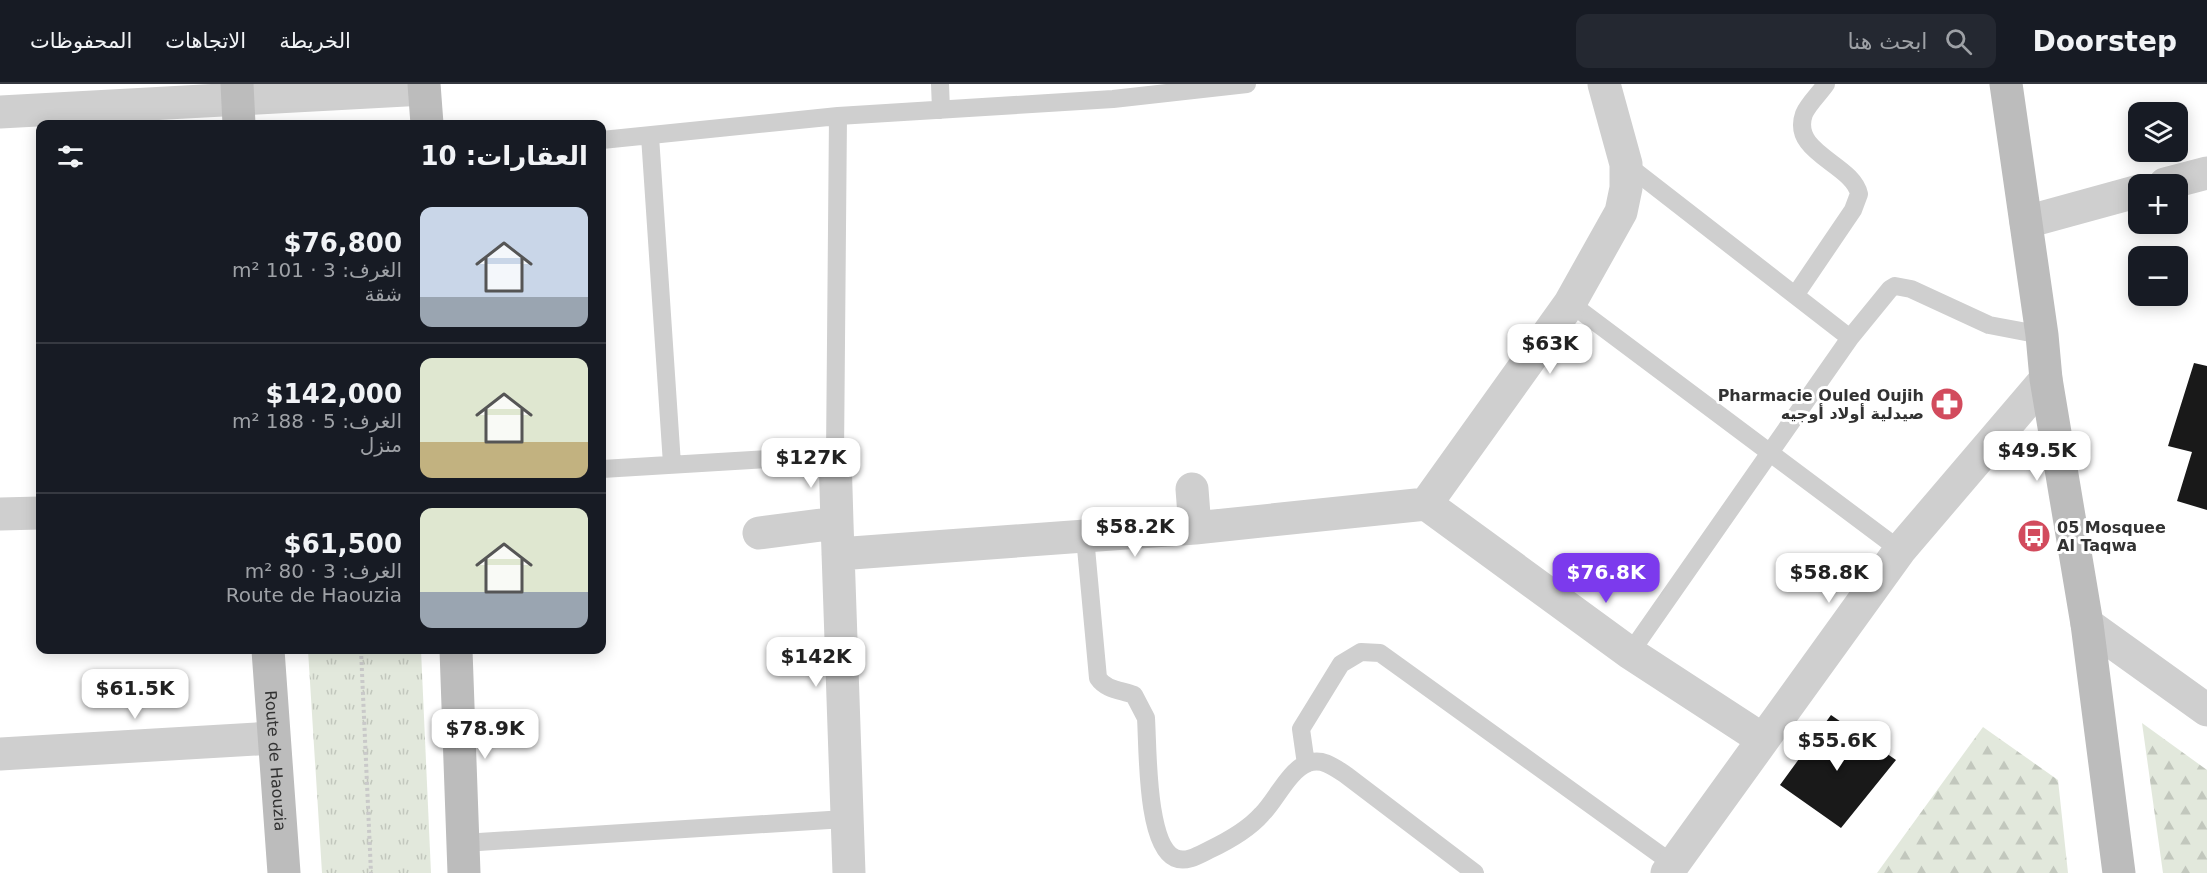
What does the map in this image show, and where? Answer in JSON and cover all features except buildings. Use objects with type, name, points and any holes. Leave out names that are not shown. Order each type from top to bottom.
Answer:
[{"type":"street","points":[[1426,504],[1570,303],[1621,212],[1626,188],[1626,164],[1605,84]]},
{"type":"street","points":[[2006,84],[2042,335],[2046,379],[2087,624],[2120,873]]},
{"type":"street","points":[[0,112],[238,102],[424,87],[427,120]]},
{"type":"street","points":[[2188,178],[2207,173]]},
{"type":"street","points":[[2026,222],[2128,194]]},
{"type":"street","points":[[1670,868],[1900,550],[2046,379]]},
{"type":"street","points":[[835,455],[845,819],[849,873]]},
{"type":"street","points":[[1192,489],[1195,528]]},
{"type":"street","points":[[759,533],[838,538],[1085,537],[1426,504],[1630,653],[1762,739]]},
{"type":"street","points":[[0,514],[36,513]]},
{"type":"street","points":[[2087,624],[2207,710]]},
{"type":"street","name":"Route de Haouzia","points":[[268,654],[284,873]]},
{"type":"street","points":[[456,654],[464,858]]},
{"type":"street","points":[[0,754],[273,738]]},
{"type":"lane","points":[[940,84],[941,110]]},
{"type":"lane","points":[[606,140],[838,116],[941,110],[1123,91],[1247,84]]},
{"type":"lane","points":[[1796,294],[1854,210],[1859,194],[1855,182],[1818,153],[1805,134],[1805,112],[1826,84]]},
{"type":"lane","points":[[606,469],[835,455],[838,116]]},
{"type":"lane","points":[[650,136],[672,464]]},
{"type":"lane","points":[[1626,164],[1850,338]]},
{"type":"lane","points":[[1630,653],[1850,338],[1895,286],[1911,290],[1989,325],[2042,335]]},
{"type":"lane","points":[[1570,303],[1900,550]]},
{"type":"lane","points":[[1085,537],[1098,678],[1102,684],[1110,688],[1134,694],[1146,718],[1151,797],[1162,848],[1175,859],[1187,860],[1225,842],[1260,817],[1306,764],[1324,762],[1346,775],[1475,873]]},
{"type":"lane","points":[[1306,764],[1301,729],[1341,664],[1361,652],[1380,653],[1670,868]]},
{"type":"lane","points":[[464,858],[845,819]]},
{"type":"path","points":[[361,654],[372,873]]},
{"type":"green space","points":[[308,654],[421,654],[431,873],[322,873]]},
{"type":"green space","points":[[2142,723],[2207,770],[2207,873],[2163,873]]},
{"type":"green space","points":[[1983,727],[2058,780],[2068,873],[1877,873]]},
{"type":"place","name":"Pharmacie Ouled Oujih صيدلية أولاد أوجيه","points":[[1947,404]]},
{"type":"place","name":"05 Mosquee Al Taqwa","points":[[2034,536]]}]
